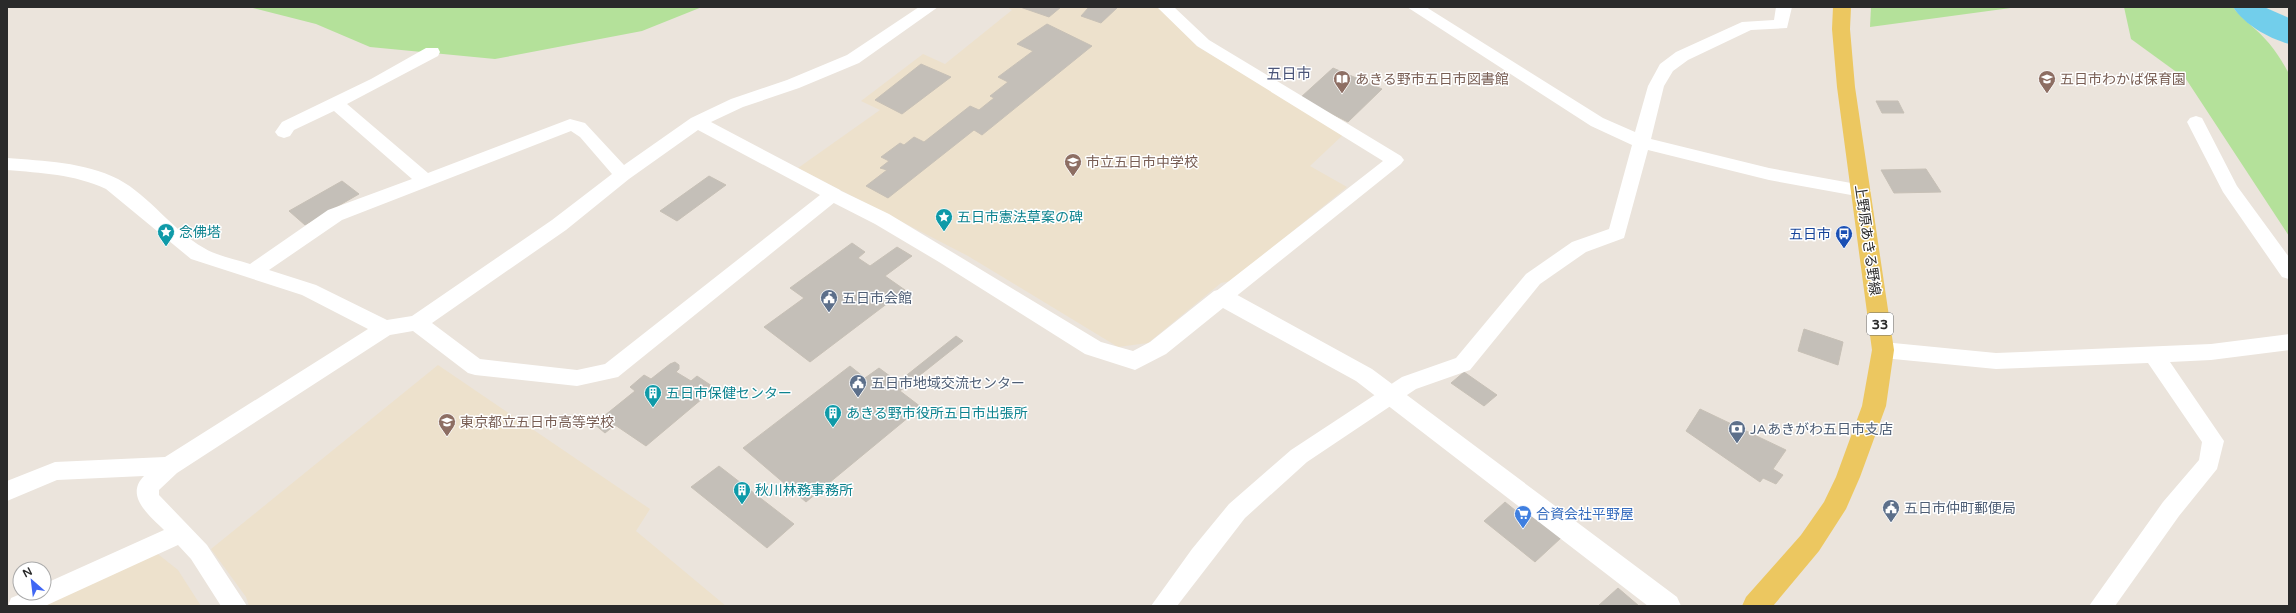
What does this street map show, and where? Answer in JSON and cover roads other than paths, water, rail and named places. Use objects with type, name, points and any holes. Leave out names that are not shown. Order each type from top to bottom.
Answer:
[{"type":"main road","name":"上野原あきる野線","points":[[1755,606],[1770,591],[1810,543],[1833,509],[1848,477],[1874,406],[1883,350],[1862,192],[1846,87],[1841,29],[1842,7]]},
{"type":"street","points":[[235,606],[199,552],[148,498],[148,487],[169,466],[385,328],[417,323],[559,225],[623,175],[697,122],[737,103],[793,84],[853,60],[930,7]]},
{"type":"street","points":[[697,122],[882,219],[947,257],[1093,348],[1135,361],[1158,348],[1395,160],[1203,43],[1165,7]]},
{"type":"street","points":[[1415,7],[1597,122],[1641,142],[1769,174],[1862,192]]},
{"type":"street","points":[[1163,606],[1200,556],[1237,511],[1299,456],[1390,394],[1409,383],[1462,364],[1533,279],[1579,248],[1617,233],[1656,86],[1666,68],[1682,56],[1748,25],[1781,25],[1784,7]]},
{"type":"street","points":[[284,132],[288,126],[377,83],[432,52]]},
{"type":"street","points":[[335,104],[424,179]]},
{"type":"street","points":[[2196,122],[2229,188],[2289,272]]},
{"type":"street","points":[[252,272],[335,215],[424,179],[570,125],[582,130],[623,175]]},
{"type":"street","points":[[7,164],[57,169],[91,175],[109,182],[125,193],[184,246],[198,254],[309,290],[385,328]]},
{"type":"street","points":[[417,323],[475,368],[577,378],[611,371],[833,194]]},
{"type":"street","points":[[1222,297],[1364,375],[1668,606]]},
{"type":"street","points":[[1883,350],[1996,361],[2211,352],[2289,342]]},
{"type":"street","points":[[2101,606],[2171,509],[2209,463],[2213,441],[2154,355]]},
{"type":"street","points":[[7,491],[55,471],[169,466]]},
{"type":"street","points":[[20,606],[182,533]]},
{"type":"water","points":[[2233,7],[2264,7],[2289,18],[2289,44],[2273,38],[2250,25]]},
{"type":"place","name":"あきる野市五日市図書館","points":[[1342,94]]},
{"type":"place","name":"五日市わかば保育園","points":[[2047,94]]},
{"type":"place","name":"市立五日市中学校","points":[[1073,177]]},
{"type":"place","name":"五日市憲法草案の碑","points":[[944,232]]},
{"type":"place","name":"念佛塔","points":[[166,247]]},
{"type":"place","name":"五日市","points":[[1844,249]]},
{"type":"place","name":"五日市会館","points":[[829,313]]},
{"type":"place","name":"五日市地域交流センター","points":[[858,398]]},
{"type":"place","name":"五日市保健センター","points":[[653,408]]},
{"type":"place","name":"あきる野市役所五日市出張所","points":[[833,428]]},
{"type":"place","name":"東京都立五日市高等学校","points":[[447,437]]},
{"type":"place","name":"JAあきがわ五日市支店","points":[[1737,444]]},
{"type":"place","name":"秋川林務事務所","points":[[742,505]]},
{"type":"place","name":"五日市仲町郵便局","points":[[1891,523]]},
{"type":"place","name":"合資会社平野屋","points":[[1523,529]]},
{"type":"district","name":"五日市","points":[[1289,74]]}]
